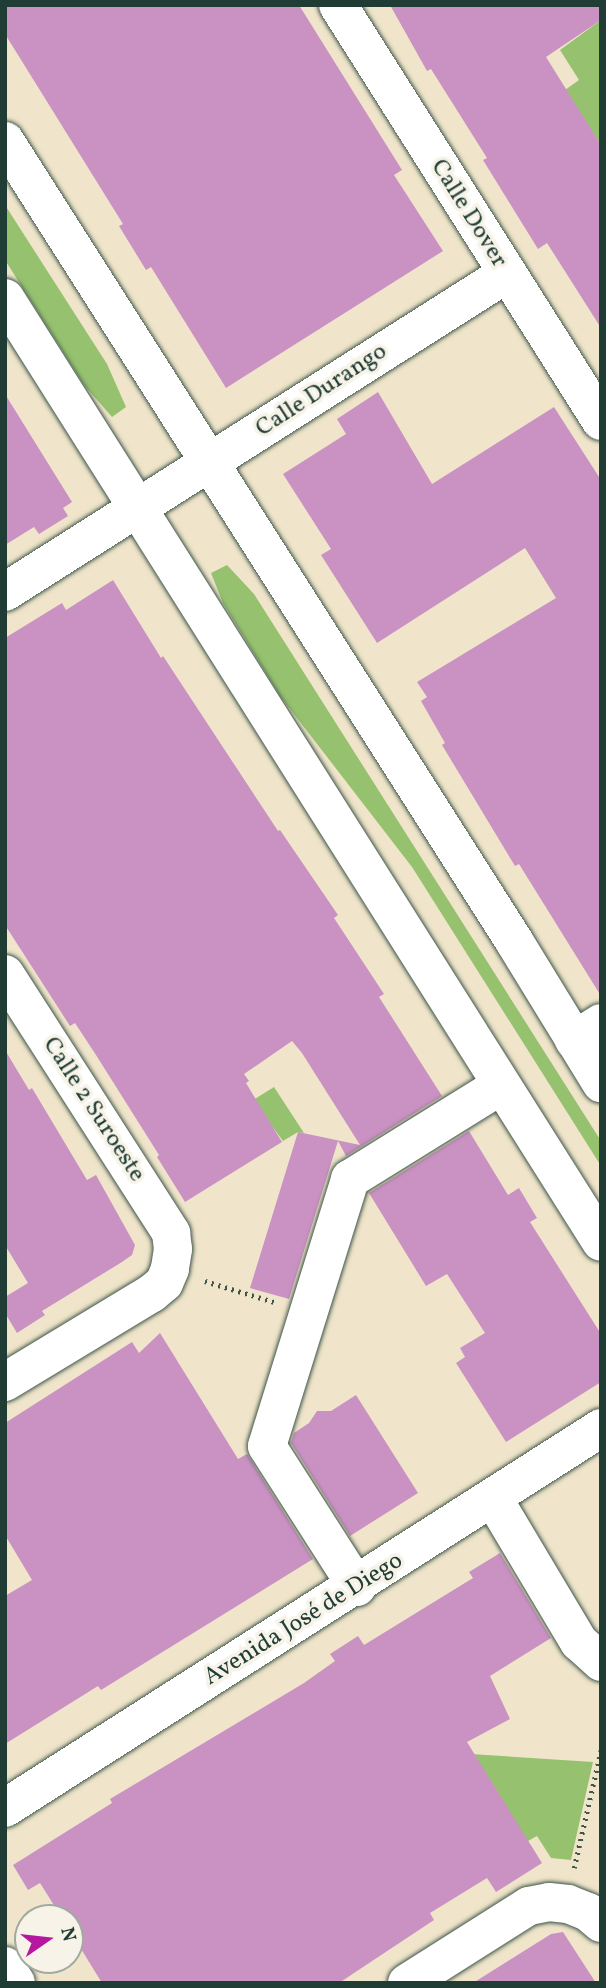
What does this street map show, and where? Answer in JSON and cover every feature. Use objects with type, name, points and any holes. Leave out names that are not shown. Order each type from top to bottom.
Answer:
[{"type":"main road","name":"Calle Dover","points":[[338,5],[601,421]]},
{"type":"main road","points":[[5,141],[514,941],[587,1032],[601,1083]]},
{"type":"main road","name":"Calle Durango","points":[[5,592],[506,274]]},
{"type":"main road","points":[[5,298],[500,1086],[601,1242]]},
{"type":"main road","name":"Calle 2 Suroeste","points":[[5,974],[171,1233],[171,1259]]},
{"type":"main road","points":[[357,1587],[267,1447],[350,1179],[500,1086]]},
{"type":"main road","points":[[5,1382],[152,1293],[164,1283],[171,1259]]},
{"type":"main road","name":"Avenida José de Diego","points":[[5,1808],[357,1587],[601,1428]]},
{"type":"main road","points":[[493,1498],[579,1642],[601,1662]]},
{"type":"main road","points":[[407,1983],[529,1906],[549,1902],[586,1913]]},
{"type":"main road","points":[[5,1966],[16,1983]]},
{"type":"path","points":[[171,1259],[308,1313]]},
{"type":"path","points":[[586,1913],[601,1750]]},
{"type":"green space","points":[[601,20],[601,145],[565,90],[579,80],[560,50]]},
{"type":"green space","points":[[5,205],[107,364],[126,407],[112,417],[84,385],[5,260]]},
{"type":"green space","points":[[227,565],[254,594],[601,1141],[601,1166],[412,867],[280,696],[223,603],[211,573]]},
{"type":"green space","points":[[274,1087],[304,1133],[298,1132],[283,1141],[253,1100]]},
{"type":"green space","points":[[455,1753],[593,1762],[571,1860],[551,1858],[537,1836],[528,1841]]},
{"type":"building","points":[[5,5],[299,5],[402,170],[394,175],[443,251],[226,388],[151,267],[146,270],[119,226],[123,224],[5,34]]},
{"type":"building","points":[[390,5],[601,5],[601,20],[546,57],[601,145],[601,328],[547,243],[538,249],[483,160],[487,158],[431,69],[427,71]]},
{"type":"building","points":[[378,392],[432,484],[554,407],[601,480],[601,996],[519,864],[515,866],[442,745],[445,743],[421,701],[427,697],[417,682],[556,598],[525,548],[377,643],[321,555],[331,549],[283,474],[346,434],[337,419]]},
{"type":"building","points":[[5,394],[72,502],[63,508],[68,516],[39,534],[34,527],[5,545]]},
{"type":"building","points":[[113,580],[161,658],[163,656],[278,831],[280,830],[338,915],[334,918],[384,994],[379,997],[442,1096],[346,1156],[338,1141],[289,1299],[250,1288],[298,1132],[360,1145],[302,1053],[292,1041],[244,1074],[249,1081],[246,1083],[282,1142],[185,1202],[157,1157],[159,1155],[96,1055],[75,1023],[70,1026],[5,925],[5,638],[62,603],[66,610]]},
{"type":"building","points":[[5,1050],[29,1090],[32,1088],[87,1180],[96,1175],[135,1245],[132,1255],[42,1311],[45,1315],[17,1333],[5,1313],[5,1297],[28,1283],[5,1245]]},
{"type":"building","points":[[469,1131],[508,1195],[519,1188],[537,1218],[530,1222],[601,1334],[601,1382],[506,1442],[456,1363],[465,1357],[460,1348],[485,1333],[447,1274],[426,1286],[369,1193]]},
{"type":"building","points":[[160,1333],[238,1459],[247,1454],[313,1559],[101,1690],[98,1686],[5,1744],[5,1596],[32,1580],[5,1535],[5,1423],[132,1342],[139,1353]]},
{"type":"building","points":[[356,1395],[418,1493],[350,1536],[291,1443],[294,1433],[309,1423],[317,1411],[331,1411]]},
{"type":"building","points":[[500,1553],[551,1638],[490,1676],[510,1719],[467,1742],[542,1863],[496,1892],[487,1878],[430,1913],[434,1920],[339,1983],[102,1983],[84,1954],[84,1904],[53,1904],[40,1883],[28,1890],[13,1865],[112,1803],[110,1799],[304,1683],[335,1661],[330,1654],[358,1636],[364,1645],[473,1578],[469,1572]]},
{"type":"building","points":[[563,1932],[596,1983],[473,1983],[551,1934]]}]
